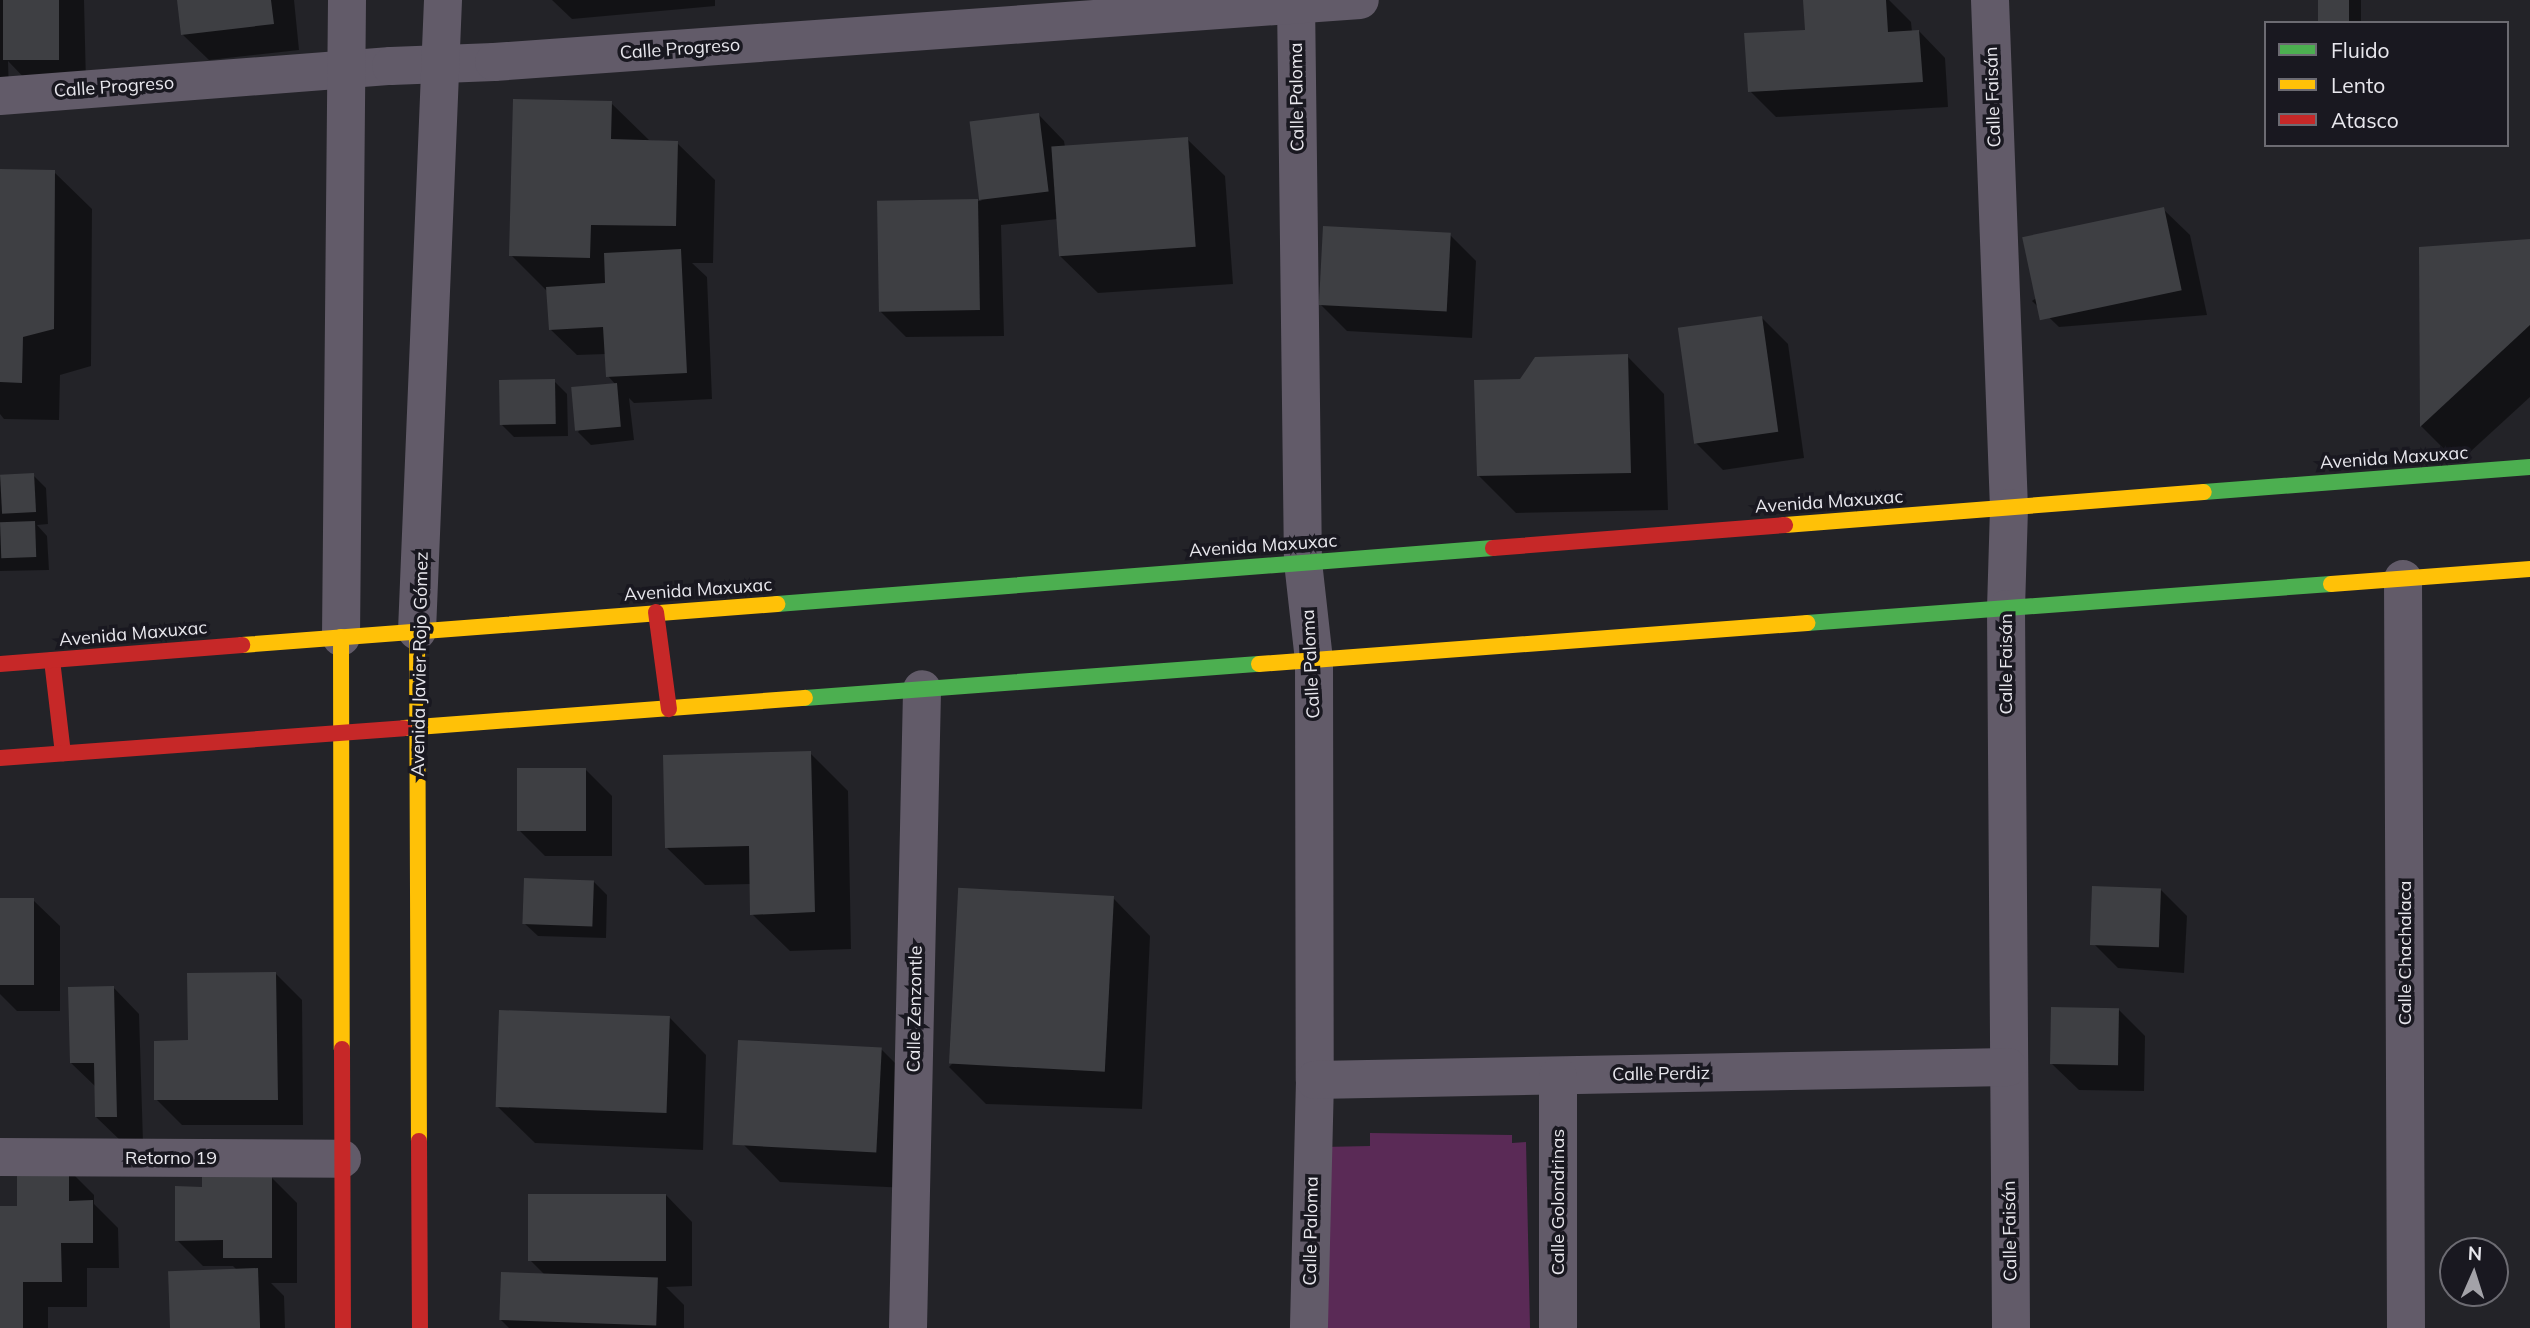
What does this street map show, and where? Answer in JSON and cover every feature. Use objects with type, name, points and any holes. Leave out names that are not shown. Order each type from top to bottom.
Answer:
[{"type":"main road","name":"Avenida Maxuxac","points":[[0,664],[2530,467]]},
{"type":"main road","points":[[0,758],[2530,569]]},
{"type":"main road","points":[[656,612],[669,709]]},
{"type":"main road","name":"Avenida Javier Rojo Gómez","points":[[418,631],[420,1328]]},
{"type":"main road","points":[[341,637],[343,1328]]},
{"type":"main road","points":[[52,660],[62,753]]},
{"type":"street","points":[[341,637],[347,0]]},
{"type":"street","name":"Avenida Javier Rojo Gómez","points":[[418,631],[443,64],[443,0]]},
{"type":"street","name":"Calle Progreso","points":[[0,96],[348,69],[1360,0]]},
{"type":"street","name":"Calle Faisán","points":[[1990,0],[2009,508],[2006,609],[2011,1328]]},
{"type":"street","name":"Calle Paloma","points":[[1296,3],[1303,562],[1314,660],[1315,1080],[1309,1328]]},
{"type":"street","name":"Calle Chachalaca","points":[[2403,579],[2406,1328]]},
{"type":"street","name":"Calle Zenzontle","points":[[908,1328],[922,689]]},
{"type":"street","name":"Calle Perdiz","points":[[1315,1080],[2008,1067]]},
{"type":"street","name":"Calle Golondrinas","points":[[1558,1328],[1559,1076]]},
{"type":"street","name":"Retorno 19","points":[[0,1157],[342,1158]]},
{"type":"shaded area","points":[[1370,1133],[1512,1135],[1512,1143],[1526,1142],[1530,1328],[1323,1328],[1323,1147],[1370,1146]]},
{"type":"building","points":[[3,0],[59,0],[59,60],[3,60]]},
{"type":"building","points":[[177,0],[271,0],[274,24],[181,35]]},
{"type":"building","points":[[1803,0],[1886,0],[1888,32],[1919,30],[1923,82],[1748,92],[1744,33],[1805,30]]},
{"type":"building","points":[[2318,0],[2349,0],[2349,21],[2318,21]]},
{"type":"building","points":[[513,99],[612,101],[611,139],[678,141],[676,226],[591,225],[590,258],[509,256]]},
{"type":"building","points":[[1039,113],[1049,191],[979,200],[970,122]]},
{"type":"building","points":[[1188,137],[1196,247],[1059,256],[1051,147]]},
{"type":"building","points":[[0,169],[55,170],[54,329],[23,337],[22,383],[0,382]]},
{"type":"building","points":[[978,199],[980,310],[879,312],[877,201]]},
{"type":"building","points":[[2164,207],[2182,290],[2040,320],[2022,237]]},
{"type":"building","points":[[1323,226],[1451,233],[1447,312],[1319,305]]},
{"type":"building","points":[[2530,239],[2530,325],[2420,427],[2419,247]]},
{"type":"building","points":[[681,249],[687,373],[606,377],[603,327],[549,330],[546,287],[605,283],[604,253]]},
{"type":"building","points":[[1762,316],[1778,432],[1694,444],[1678,328]]},
{"type":"building","points":[[1628,354],[1631,473],[1477,476],[1474,380],[1520,379],[1535,357]]},
{"type":"building","points":[[555,379],[556,424],[500,425],[499,380]]},
{"type":"building","points":[[617,383],[621,427],[575,431],[571,387]]},
{"type":"building","points":[[34,473],[36,512],[2,514],[0,475]]},
{"type":"building","points":[[35,521],[36,557],[1,558],[0,522]]},
{"type":"building","points":[[811,751],[815,912],[750,915],[749,846],[665,848],[663,755]]},
{"type":"building","points":[[517,768],[586,768],[586,831],[517,831]]},
{"type":"building","points":[[524,878],[594,880],[592,926],[522,924]]},
{"type":"building","points":[[2092,886],[2161,888],[2159,947],[2090,945]]},
{"type":"building","points":[[958,888],[1114,896],[1105,1072],[949,1064]]},
{"type":"building","points":[[0,898],[34,898],[34,985],[0,985]]},
{"type":"building","points":[[276,972],[278,1100],[154,1100],[154,1041],[188,1040],[187,973]]},
{"type":"building","points":[[114,986],[117,1117],[95,1117],[94,1063],[70,1063],[68,987]]},
{"type":"building","points":[[2051,1007],[2119,1008],[2118,1065],[2050,1064]]},
{"type":"building","points":[[499,1010],[670,1016],[667,1113],[496,1107]]},
{"type":"building","points":[[738,1040],[882,1048],[876,1152],[733,1145]]},
{"type":"building","points":[[69,1167],[69,1201],[93,1200],[93,1243],[61,1243],[62,1282],[23,1282],[23,1328],[0,1328],[0,1206],[17,1206],[17,1168]]},
{"type":"building","points":[[202,1175],[272,1175],[272,1258],[223,1258],[223,1240],[175,1241],[175,1186],[202,1187]]},
{"type":"building","points":[[528,1194],[666,1194],[666,1261],[528,1261]]},
{"type":"building","points":[[258,1268],[260,1328],[170,1328],[168,1271]]},
{"type":"building","points":[[501,1272],[658,1277],[656,1325],[499,1320]]},
{"type":"traffic: fast","points":[[2204,492],[2530,467]]},
{"type":"traffic: fast","points":[[777,604],[1493,548]]},
{"type":"traffic: fast","points":[[1807,623],[2331,584]]},
{"type":"traffic: fast","points":[[805,698],[1259,664]]},
{"type":"traffic: slow","points":[[1785,525],[2204,492]]},
{"type":"traffic: slow","points":[[2331,584],[2530,569]]},
{"type":"traffic: slow","points":[[242,645],[777,604]]},
{"type":"traffic: slow","points":[[1259,664],[1807,623]]},
{"type":"traffic: slow","points":[[417,631],[419,1141]]},
{"type":"traffic: slow","points":[[341,637],[342,1049]]},
{"type":"traffic: slow","points":[[404,728],[805,698]]},
{"type":"traffic: jam","points":[[1493,548],[1785,525]]},
{"type":"traffic: jam","points":[[656,612],[669,709]]},
{"type":"traffic: jam","points":[[0,664],[242,645]]},
{"type":"traffic: jam","points":[[52,660],[63,753]]},
{"type":"traffic: jam","points":[[0,758],[404,728]]},
{"type":"traffic: jam","points":[[342,1049],[343,1328]]},
{"type":"traffic: jam","points":[[419,1141],[420,1328]]}]
